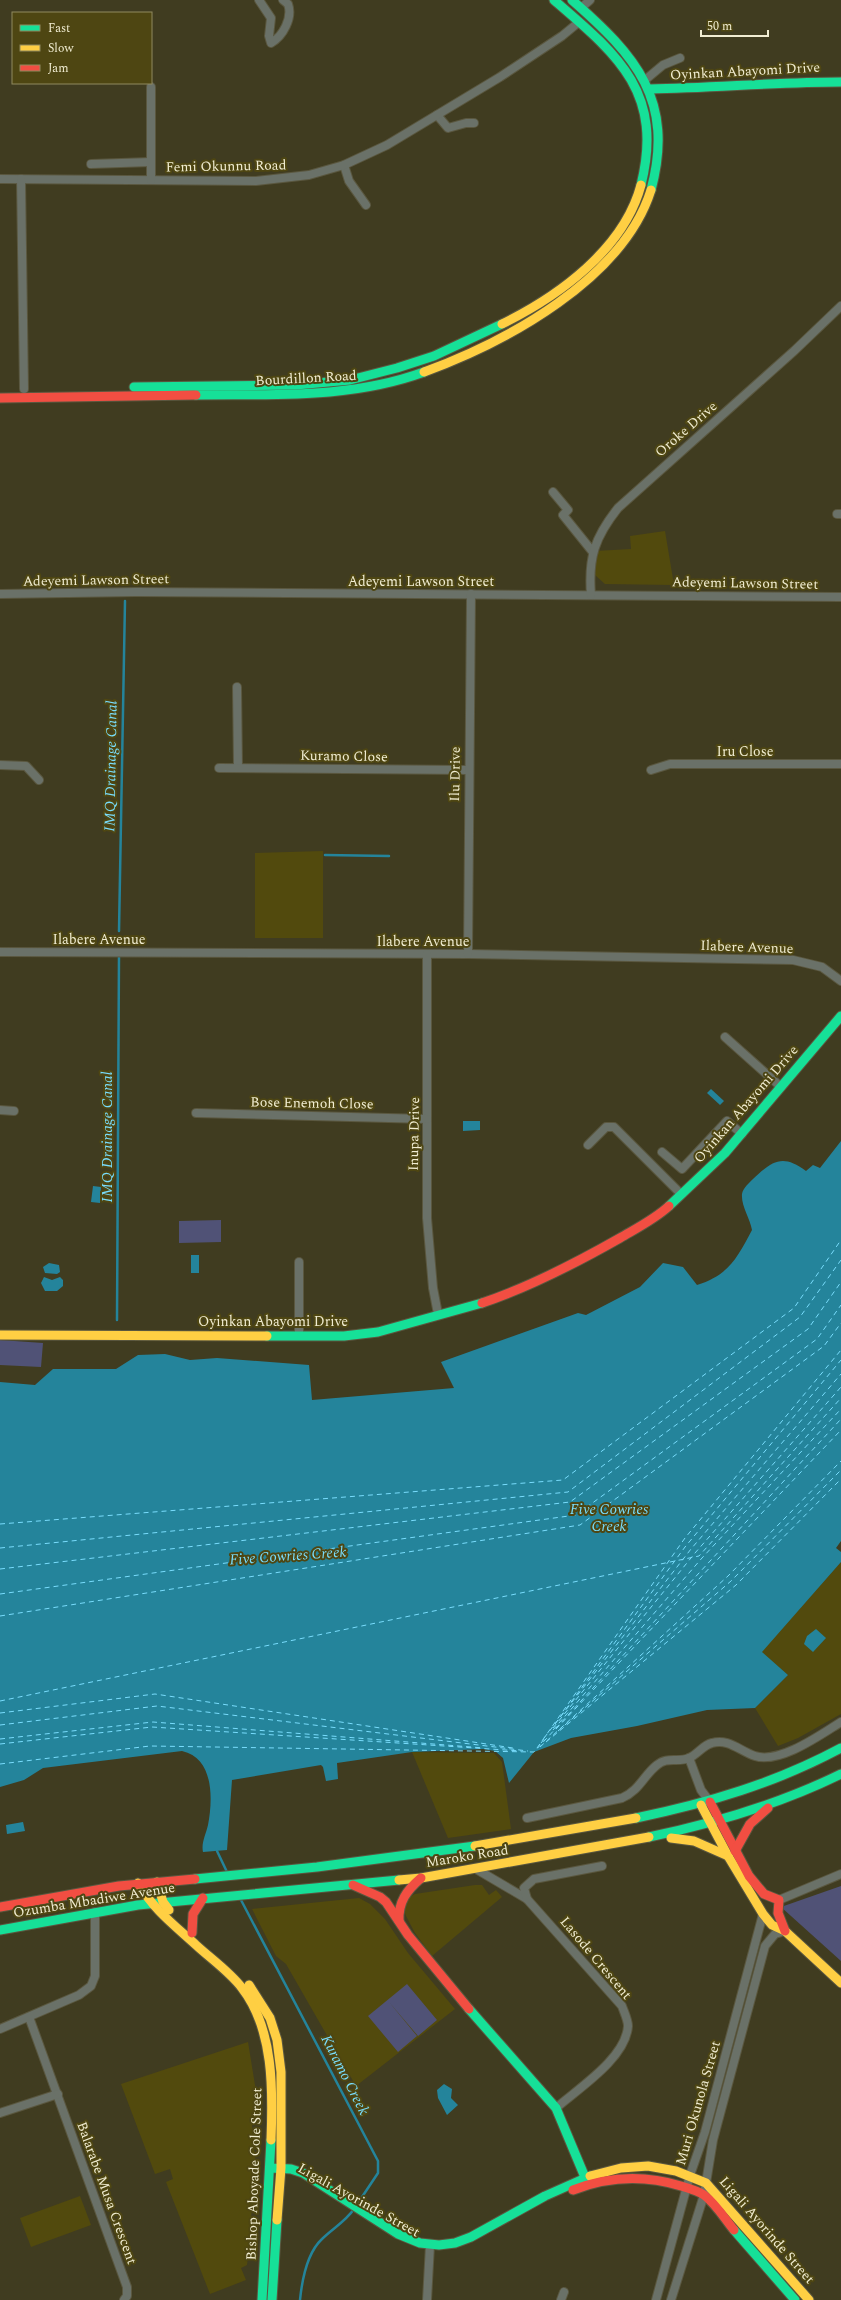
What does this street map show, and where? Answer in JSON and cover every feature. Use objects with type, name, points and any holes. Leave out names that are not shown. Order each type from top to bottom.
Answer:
[{"type":"main road","name":"Bourdillon Road","points":[[0,389],[318,384],[383,373],[424,361],[471,341],[532,307],[567,282],[595,259],[622,227],[635,204],[644,175],[646,135],[641,98],[631,77],[600,40],[554,0]]},
{"type":"main road","name":"Bourdillon Road","points":[[0,398],[296,395],[346,391],[372,387],[418,374],[480,349],[517,329],[577,288],[611,258],[632,230],[651,190],[656,164],[658,122],[650,89],[645,80],[618,42],[572,0]]},
{"type":"main road","name":"Oyinkan Abayomi Drive","points":[[650,89],[736,87],[796,81],[841,82]]},
{"type":"main road","name":"Oyinkan Abayomi Drive","points":[[0,1335],[344,1336],[378,1332],[438,1314],[471,1307],[506,1295],[589,1256],[642,1225],[681,1194],[742,1134],[841,1016]]},
{"type":"main road","name":"Maroko Road","points":[[216,1878],[476,1847],[706,1803],[799,1770],[841,1748]]},
{"type":"main road","points":[[732,1853],[750,1824],[777,1802],[808,1790],[841,1774]]},
{"type":"main road","name":"Maroko Road","points":[[216,1897],[421,1878],[476,1870],[650,1837],[715,1822],[777,1802]]},
{"type":"main road","points":[[706,1803],[763,1914],[772,1925],[785,1931],[841,1983]]},
{"type":"main road","points":[[650,1837],[691,1839],[732,1853],[757,1886],[766,1895],[779,1900],[778,1913],[785,1931]]},
{"type":"main road","name":"Ozumba Mbadiwe Avenue","points":[[0,1907],[138,1883],[216,1878]]},
{"type":"main road","points":[[399,1921],[398,1907],[403,1896],[421,1878]]},
{"type":"main road","name":"Bishop Aboyade Cole Street","points":[[157,1882],[163,1902],[192,1933],[239,1975],[260,2000],[270,2018],[278,2040],[281,2072],[280,2172],[272,2300]]},
{"type":"main road","name":"Bishop Aboyade Cole Street","points":[[138,1883],[150,1903],[235,1979],[254,2006],[264,2038],[272,2088],[262,2300]]},
{"type":"main road","points":[[353,1885],[380,1897],[399,1921],[408,1936],[445,1982],[556,2108],[586,2180]]},
{"type":"main road","name":"Ozumba Mbadiwe Avenue","points":[[0,1930],[150,1903],[216,1897]]},
{"type":"main road","points":[[192,1933],[190,1924],[191,1915],[203,1898]]},
{"type":"main road","name":"Ligali Ayorinde Street","points":[[269,2171],[280,2172],[299,2180],[430,2249],[446,2246],[470,2238],[615,2167],[640,2166],[690,2175],[706,2183],[809,2300]]},
{"type":"main road","name":"Ligali Ayorinde Street","points":[[586,2180],[641,2178],[688,2187],[704,2195],[795,2300]]},
{"type":"street","points":[[259,0],[271,18],[271,43],[286,26],[290,15],[288,4],[283,0]]},
{"type":"street","points":[[581,8],[590,0]]},
{"type":"street","name":"Femi Okunnu Road","points":[[0,179],[282,179],[309,175],[344,164],[387,145],[500,77],[562,36],[579,22]]},
{"type":"street","points":[[645,80],[663,65],[680,58]]},
{"type":"street","points":[[151,87],[151,180]]},
{"type":"street","points":[[437,115],[448,128],[474,123]]},
{"type":"street","points":[[91,164],[151,162]]},
{"type":"street","points":[[344,164],[350,181],[366,205]]},
{"type":"street","points":[[21,179],[24,389]]},
{"type":"street","name":"Oroke Drive","points":[[591,595],[590,576],[592,551],[606,524],[618,508],[794,351],[841,306]]},
{"type":"street","points":[[553,492],[568,510],[563,515],[592,551]]},
{"type":"street","name":"Adeyemi Lawson Street","points":[[0,594],[136,592],[841,597]]},
{"type":"street","name":"Ilu Drive","points":[[468,954],[468,770],[471,594]]},
{"type":"street","points":[[237,687],[238,768]]},
{"type":"street","name":"Iru Close","points":[[650,770],[670,764],[841,764]]},
{"type":"street","points":[[0,765],[26,766],[39,780]]},
{"type":"street","name":"Kuramo Close","points":[[219,768],[468,770]]},
{"type":"street","name":"Ilabere Avenue","points":[[0,952],[468,954],[793,960],[822,967],[841,981]]},
{"type":"street","name":"Inupa Drive","points":[[427,954],[427,1218],[433,1288],[438,1314]]},
{"type":"street","points":[[725,1037],[781,1087]]},
{"type":"street","points":[[0,1110],[14,1110]]},
{"type":"street","name":"Bose Enemoh Close","points":[[196,1113],[427,1120]]},
{"type":"street","points":[[662,1152],[682,1169],[727,1121],[742,1134]]},
{"type":"street","points":[[588,1145],[606,1127],[614,1127],[681,1194]]},
{"type":"street","points":[[299,1262],[299,1336]]},
{"type":"street","points":[[527,1818],[538,1814],[622,1798],[636,1790],[654,1768],[663,1760],[689,1758],[708,1744],[717,1742],[730,1744],[756,1756],[774,1756],[806,1743],[841,1722]]},
{"type":"street","points":[[689,1758],[706,1803]]},
{"type":"street","points":[[528,1899],[524,1888],[534,1879],[602,1866]]},
{"type":"street","name":"Lasode Crescent","points":[[476,1870],[528,1899],[622,2006],[628,2025],[625,2041],[618,2054],[556,2108]]},
{"type":"street","points":[[779,1900],[841,1874]]},
{"type":"street","points":[[0,2028],[79,1995],[91,1986],[95,1976],[94,1912]]},
{"type":"street","name":"Muri Okunola Street","points":[[656,2300],[688,2187],[690,2175],[705,2132],[763,1914]]},
{"type":"street","name":"Muri Okunola Street","points":[[671,2300],[704,2195],[713,2140],[764,1946],[775,1934],[785,1931]]},
{"type":"street","name":"Balarabe Musa Crescent","points":[[30,2016],[127,2287],[128,2296],[124,2300]]},
{"type":"street","points":[[0,2113],[58,2094]]},
{"type":"street","points":[[426,2300],[430,2249]]},
{"type":"shaded area","points":[[665,531],[674,585],[605,584],[595,575],[595,551],[631,549],[630,536]]},
{"type":"shaded area","points":[[323,851],[323,938],[255,938],[255,853]]},
{"type":"shaded area","points":[[221,1220],[221,1242],[179,1243],[179,1221]]},
{"type":"shaded area","points":[[0,1340],[43,1343],[41,1367],[0,1365]]},
{"type":"shaded area","points":[[841,1562],[841,1714],[798,1738],[778,1746],[755,1708],[788,1675],[761,1652]]},
{"type":"shaded area","points":[[412,1752],[494,1753],[502,1762],[511,1829],[448,1838]]},
{"type":"shaded area","points":[[482,1885],[489,1895],[496,1890],[502,1897],[432,1956],[415,1933],[406,1916],[403,1908],[409,1897],[415,1894]]},
{"type":"shaded area","points":[[841,1886],[841,1961],[781,1907]]},
{"type":"shaded area","points":[[359,1898],[370,1904],[385,1919],[408,1953],[455,2009],[356,2086],[286,1964],[276,1956],[252,1909]]},
{"type":"shaded area","points":[[407,1984],[437,2020],[418,2036],[389,2002],[417,2036],[398,2052],[368,2016]]},
{"type":"shaded area","points":[[248,2042],[261,2122],[252,2125],[255,2158],[252,2221],[247,2265],[241,2268],[246,2280],[210,2294],[166,2182],[173,2179],[170,2169],[155,2174],[121,2084]]},
{"type":"shaded area","points":[[80,2196],[91,2225],[31,2247],[20,2218]]},
{"type":"water","points":[[711,1089],[724,1101],[720,1105],[707,1093]]},
{"type":"water","points":[[463,1121],[480,1121],[480,1130],[463,1131]]},
{"type":"water","name":"Five Cowries Creek","points":[[841,1141],[841,1541],[836,1548],[841,1552],[841,1562],[762,1652],[788,1675],[755,1708],[707,1710],[637,1726],[571,1738],[534,1752],[509,1783],[503,1758],[495,1751],[483,1749],[412,1752],[337,1763],[338,1779],[326,1781],[323,1767],[321,1765],[232,1780],[227,1850],[203,1852],[203,1842],[210,1815],[211,1803],[209,1781],[206,1771],[200,1762],[193,1755],[182,1751],[43,1768],[24,1780],[0,1787],[0,1382],[35,1385],[53,1369],[116,1369],[138,1355],[165,1354],[190,1360],[217,1358],[309,1365],[312,1400],[454,1388],[441,1362],[578,1313],[586,1315],[640,1287],[663,1263],[683,1267],[697,1285],[708,1281],[725,1271],[742,1249],[752,1230],[742,1198],[742,1194],[748,1184],[766,1167],[778,1162],[791,1162],[806,1171],[813,1165],[820,1168]]},
{"type":"water","points":[[93,1186],[101,1187],[100,1203],[91,1202]]},
{"type":"water","points":[[191,1255],[199,1255],[199,1273],[191,1273]]},
{"type":"water","points":[[49,1263],[59,1265],[60,1272],[57,1274],[45,1273],[43,1267]]},
{"type":"water","points":[[44,1277],[52,1280],[60,1277],[63,1280],[63,1286],[57,1291],[45,1291],[41,1283]]},
{"type":"water","points":[[816,1629],[826,1638],[813,1652],[804,1644],[807,1636]]},
{"type":"water","points":[[23,1822],[25,1831],[7,1834],[6,1825]]},
{"type":"water","points":[[444,2084],[452,2089],[451,2098],[458,2105],[447,2115],[438,2098],[437,2090]]},
{"type":"waterway","name":"IMQ Drainage Canal","points":[[119,931],[125,601]]},
{"type":"waterway","points":[[325,855],[389,856]]},
{"type":"waterway","name":"IMQ Drainage Canal","points":[[117,1320],[119,954]]},
{"type":"waterway","name":"Kuramo Creek","points":[[217,1851],[227,1872]]},
{"type":"waterway","name":"Kuramo Creek","points":[[241,1900],[378,2161],[378,2173],[358,2203]]},
{"type":"waterway","name":"Kuramo Creek","points":[[300,2300],[306,2267],[317,2245],[347,2218],[354,2209]]},
{"type":"ferry route","points":[[0,1524],[563,1480],[794,1308],[841,1240]]},
{"type":"ferry route","points":[[0,1548],[568,1492],[800,1317],[841,1260]]},
{"type":"ferry route","points":[[0,1569],[570,1502],[808,1329],[841,1282]]},
{"type":"ferry route","points":[[0,1594],[576,1515],[817,1339],[841,1305]]},
{"type":"ferry route","points":[[0,1616],[580,1525],[824,1346],[841,1323]]},
{"type":"ferry route","points":[[537,1748],[685,1538],[841,1350]]},
{"type":"ferry route","points":[[555,1724],[685,1547],[841,1360]]},
{"type":"ferry route","points":[[544,1738],[691,1549],[841,1374]]},
{"type":"ferry route","points":[[553,1728],[695,1553],[841,1387]]},
{"type":"ferry route","points":[[0,1701],[699,1556],[841,1398]]},
{"type":"ferry route","points":[[553,1730],[702,1558],[841,1409]]},
{"type":"ferry route","points":[[0,1764],[150,1746],[534,1752],[841,1419]]},
{"type":"ferry route","points":[[556,1729],[841,1430]]},
{"type":"ferry route","points":[[540,1747],[728,1576],[841,1461]]},
{"type":"ferry route","points":[[558,1731],[731,1581],[841,1470]]},
{"type":"ferry route","points":[[546,1742],[736,1585],[841,1479]]},
{"type":"ferry route","points":[[0,1713],[155,1694],[513,1748]]},
{"type":"ferry route","points":[[0,1725],[157,1706],[528,1751]]},
{"type":"ferry route","points":[[0,1739],[153,1722],[484,1748]]},
{"type":"ferry route","points":[[0,1744],[152,1727],[521,1751]]},
{"type":"ferry route","points":[[541,1743],[545,1738]]},
{"type":"traffic: fast","points":[[554,0],[598,39],[616,58],[630,78],[640,100],[646,125],[646,153],[641,185]]},
{"type":"traffic: fast","points":[[572,0],[615,41],[631,61],[644,82],[653,105],[658,130],[657,158],[651,190]]},
{"type":"traffic: fast","points":[[650,89],[841,82]]},
{"type":"traffic: fast","points":[[134,387],[296,385],[350,380],[397,368],[434,356],[502,324]]},
{"type":"traffic: fast","points":[[196,395],[283,394],[340,391],[396,381],[424,372]]},
{"type":"traffic: fast","points":[[669,1206],[725,1153],[841,1016]]},
{"type":"traffic: fast","points":[[267,1336],[344,1336],[378,1332],[482,1303]]},
{"type":"traffic: fast","points":[[636,1818],[689,1806],[767,1782],[792,1772],[841,1748]]},
{"type":"traffic: fast","points":[[649,1837],[747,1812],[795,1795],[841,1774]]},
{"type":"traffic: fast","points":[[195,1879],[317,1867],[475,1846]]},
{"type":"traffic: fast","points":[[0,1930],[138,1905],[399,1880]]},
{"type":"traffic: fast","points":[[469,2009],[556,2108],[587,2182]]},
{"type":"traffic: fast","points":[[262,2300],[271,2140]]},
{"type":"traffic: fast","points":[[270,2168],[291,2169],[303,2173],[398,2234],[420,2243],[439,2245],[455,2243],[471,2237],[545,2196],[590,2176]]},
{"type":"traffic: fast","points":[[272,2300],[277,2220]]},
{"type":"traffic: fast","points":[[734,2230],[795,2300]]},
{"type":"traffic: slow","points":[[502,324],[524,313],[567,285],[605,250],[620,230],[632,208],[641,185]]},
{"type":"traffic: slow","points":[[424,372],[456,359],[524,325],[558,303],[588,279],[615,252],[637,222],[651,190]]},
{"type":"traffic: slow","points":[[0,1335],[267,1336]]},
{"type":"traffic: slow","points":[[701,1805],[728,1856],[763,1914],[772,1925],[785,1931],[841,1983]]},
{"type":"traffic: slow","points":[[475,1846],[636,1818]]},
{"type":"traffic: slow","points":[[399,1880],[421,1878],[649,1837]]},
{"type":"traffic: slow","points":[[671,1838],[694,1841],[728,1856]]},
{"type":"traffic: slow","points":[[157,1882],[163,1902],[169,1910]]},
{"type":"traffic: slow","points":[[138,1883],[144,1893],[164,1916],[226,1971],[242,1988],[253,2004],[266,2041],[269,2061],[272,2101],[271,2140]]},
{"type":"traffic: slow","points":[[249,1985],[270,2018],[277,2040],[281,2072],[281,2168],[277,2220]]},
{"type":"traffic: slow","points":[[590,2176],[621,2168],[648,2166],[676,2171],[706,2183],[809,2300]]},
{"type":"traffic: jam","points":[[0,398],[196,395]]},
{"type":"traffic: jam","points":[[482,1303],[518,1290],[570,1265],[646,1223],[669,1206]]},
{"type":"traffic: jam","points":[[710,1802],[749,1876],[764,1894],[779,1900],[778,1913],[785,1931]]},
{"type":"traffic: jam","points":[[735,1851],[750,1824],[768,1808]]},
{"type":"traffic: jam","points":[[399,1921],[400,1908],[404,1897],[421,1878]]},
{"type":"traffic: jam","points":[[0,1907],[119,1886],[195,1879]]},
{"type":"traffic: jam","points":[[353,1885],[380,1897],[386,1902],[408,1935],[469,2009]]},
{"type":"traffic: jam","points":[[192,1933],[193,1914],[203,1898]]},
{"type":"traffic: jam","points":[[573,2190],[586,2185],[614,2180],[640,2179],[668,2182],[704,2195],[716,2207],[734,2230]]}]
